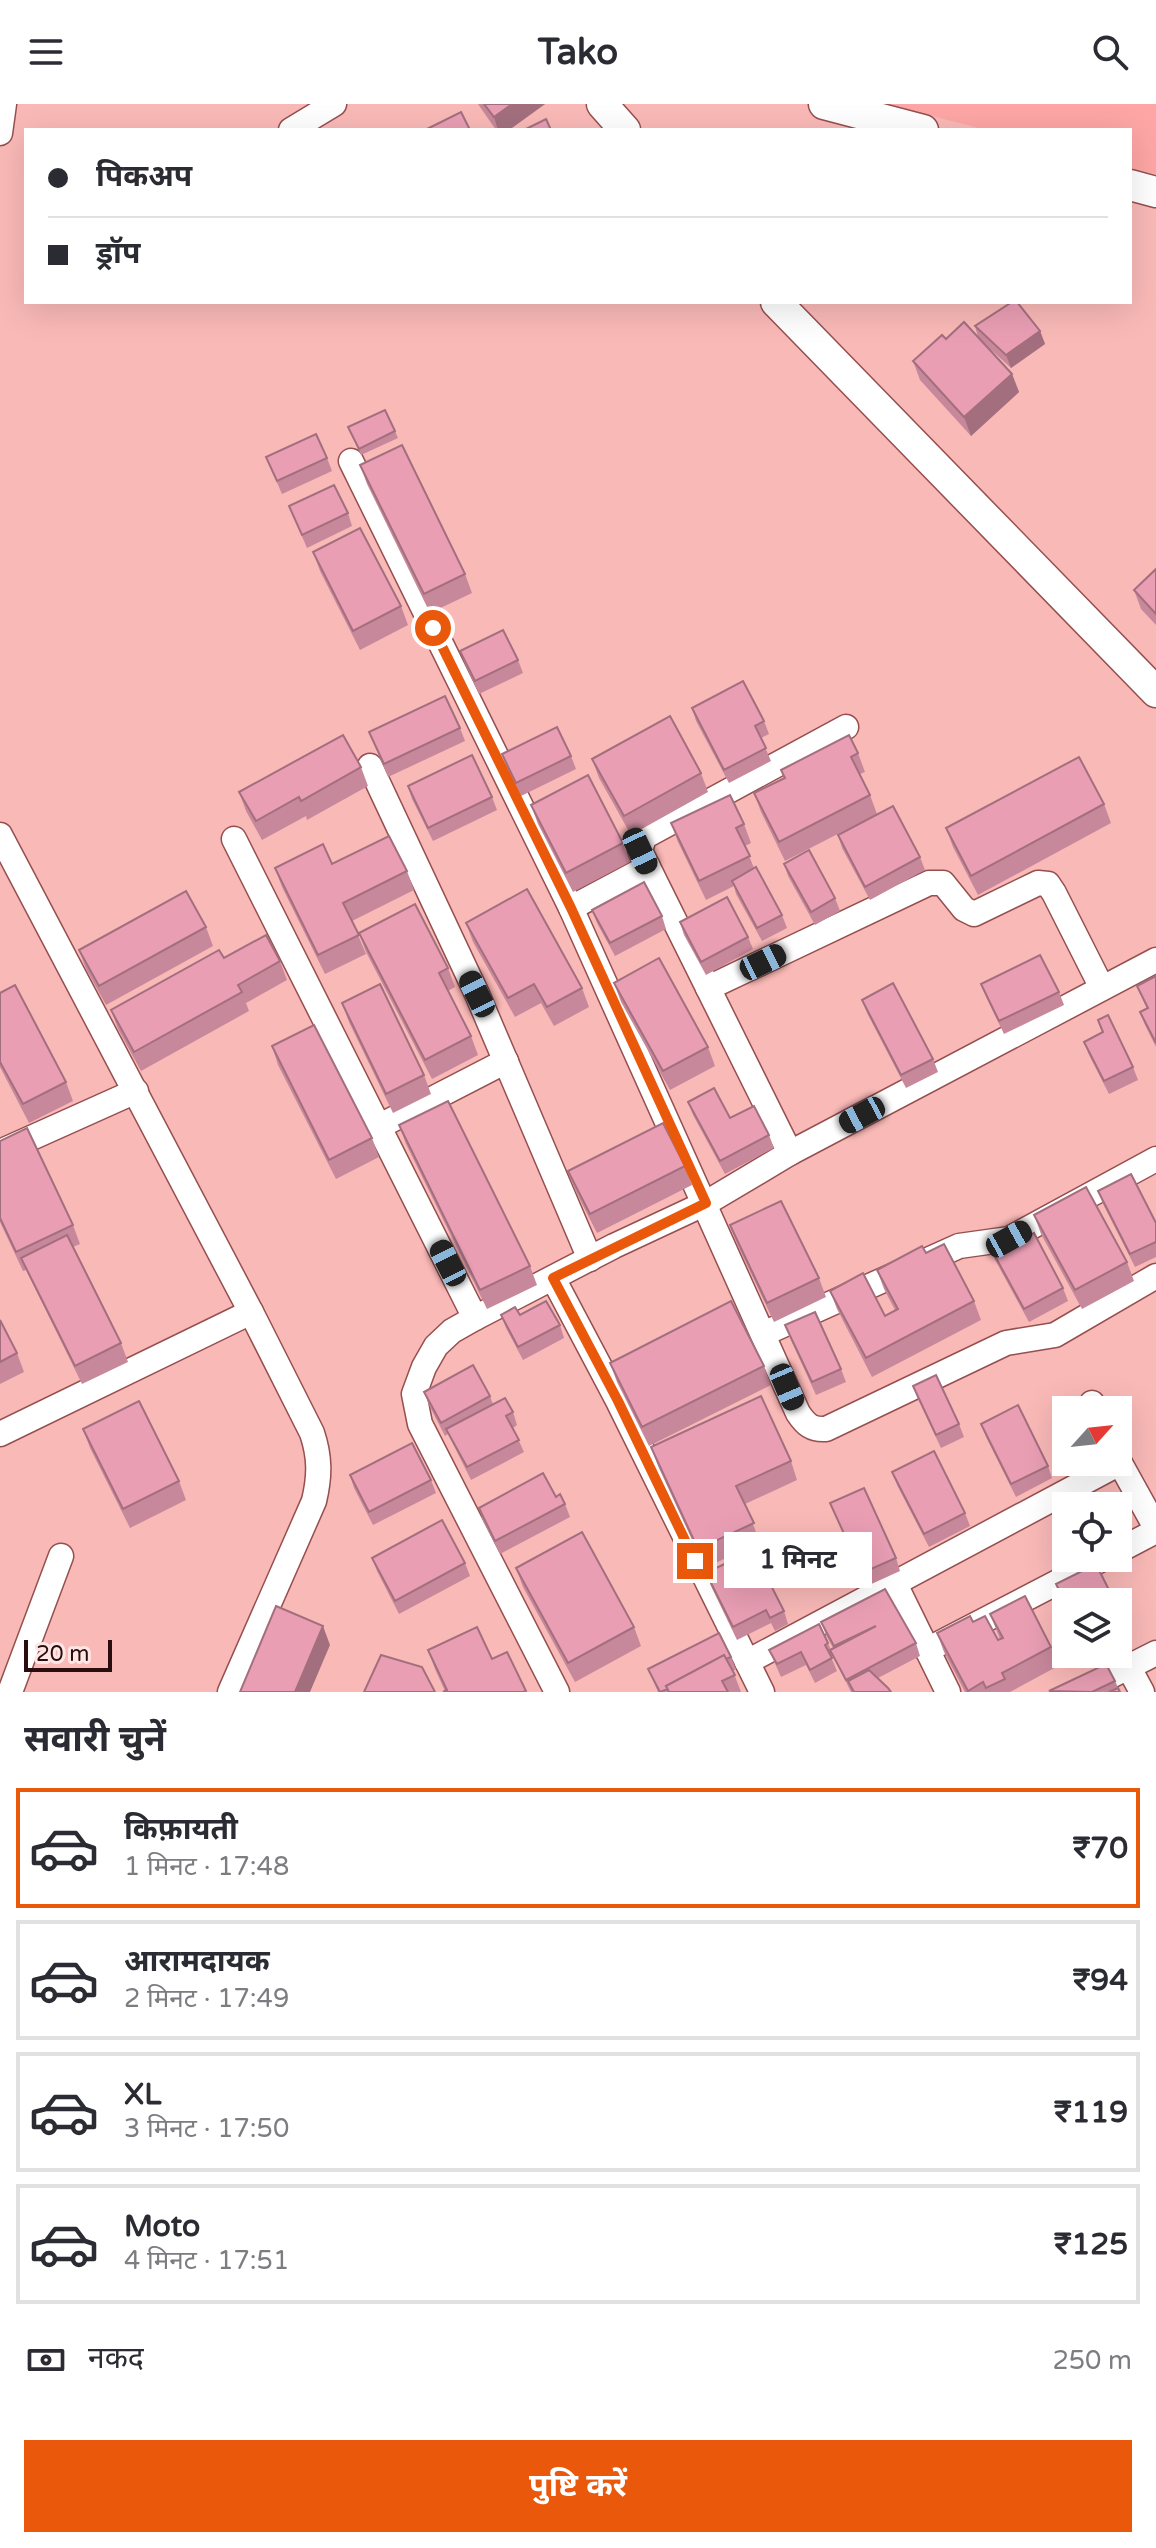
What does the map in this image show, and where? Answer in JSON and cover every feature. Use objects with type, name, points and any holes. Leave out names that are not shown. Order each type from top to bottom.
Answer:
[{"type":"street","points":[[0,133],[4,104]]},
{"type":"street","points":[[294,128],[334,104]]},
{"type":"street","points":[[602,104],[623,128]]},
{"type":"street","points":[[824,104],[911,128]]},
{"type":"street","points":[[1132,186],[1156,192]]},
{"type":"street","points":[[778,304],[1156,692]]},
{"type":"street","points":[[351,461],[571,908],[798,1413],[814,1430],[826,1429],[1006,1343],[1055,1335],[1156,1276]]},
{"type":"street","points":[[790,1153],[640,851],[644,837],[846,727]]},
{"type":"street","points":[[370,766],[506,1061],[590,1259]]},
{"type":"street","points":[[0,835],[107,1019],[136,1091],[312,1433],[318,1453],[319,1478],[314,1501],[230,1692]]},
{"type":"street","points":[[234,839],[273,934],[378,1127],[475,1318]]},
{"type":"street","points":[[571,908],[648,867]]},
{"type":"street","points":[[708,988],[929,883],[943,883],[964,909],[974,914],[1038,883],[1048,884],[1102,988]]},
{"type":"street","points":[[557,1692],[420,1424],[414,1394],[436,1346],[452,1331],[475,1318],[706,1203],[790,1153],[1156,960]]},
{"type":"street","points":[[378,1127],[506,1061]]},
{"type":"street","points":[[0,1152],[136,1091]]},
{"type":"street","points":[[763,1334],[959,1246],[1009,1239],[1156,1159]]},
{"type":"street","points":[[553,1278],[762,1692]]},
{"type":"street","points":[[0,1434],[251,1312]]},
{"type":"street","points":[[747,1662],[1092,1476]]},
{"type":"street","points":[[1127,1476],[1156,1530],[1132,1543]]},
{"type":"street","points":[[10,1692],[61,1556]]},
{"type":"street","points":[[927,1650],[1077,1572]]},
{"type":"street","points":[[895,1584],[948,1692]]},
{"type":"street","points":[[1132,1666],[1156,1653]]},
{"type":"street","points":[[1079,1692],[1129,1668],[1142,1692]]},
{"type":"shaded area","points":[[886,104],[1156,104],[1156,174],[1132,168],[1132,128],[978,128]]},
{"type":"building","points":[[484,104],[512,104],[494,117]]},
{"type":"building","points":[[461,112],[469,128],[429,128]]},
{"type":"building","points":[[546,119],[550,128],[528,128]]},
{"type":"building","points":[[1009,304],[1019,304],[1040,331],[1006,355],[975,326]]},
{"type":"building","points":[[964,322],[1012,374],[964,417],[913,361],[942,335],[946,339]]},
{"type":"building","points":[[385,410],[395,431],[359,449],[348,427]]},
{"type":"building","points":[[316,434],[327,458],[277,481],[266,457]]},
{"type":"building","points":[[402,445],[465,574],[424,594],[360,465]]},
{"type":"building","points":[[334,485],[348,513],[302,535],[289,506]]},
{"type":"building","points":[[360,528],[401,606],[353,631],[313,552]]},
{"type":"building","points":[[1156,569],[1156,614],[1134,590]]},
{"type":"building","points":[[503,630],[518,660],[475,681],[460,651]]},
{"type":"building","points":[[743,681],[764,721],[755,726],[766,748],[724,770],[692,708]]},
{"type":"building","points":[[445,696],[460,728],[384,764],[369,732]]},
{"type":"building","points":[[670,716],[701,773],[624,816],[592,759]]},
{"type":"building","points":[[557,727],[571,756],[516,783],[502,754]]},
{"type":"building","points":[[343,735],[361,767],[301,801],[299,797],[256,821],[239,792]]},
{"type":"building","points":[[849,735],[858,753],[851,757],[870,795],[779,842],[754,793],[785,778],[781,770]]},
{"type":"building","points":[[472,755],[492,797],[428,828],[408,786]]},
{"type":"building","points":[[1079,757],[1104,804],[971,876],[946,828]]},
{"type":"building","points":[[588,775],[623,843],[566,873],[531,805]]},
{"type":"building","points":[[730,795],[744,824],[736,828],[750,856],[699,881],[671,823]]},
{"type":"building","points":[[893,806],[920,857],[865,887],[838,835]]},
{"type":"building","points":[[389,836],[407,871],[343,903],[359,935],[318,955],[275,868],[323,844],[332,864]]},
{"type":"building","points":[[809,850],[835,898],[811,912],[784,864]]},
{"type":"building","points":[[756,867],[782,915],[757,928],[732,881]]},
{"type":"building","points":[[644,882],[662,916],[610,943],[592,910]]},
{"type":"building","points":[[527,889],[582,988],[547,1007],[534,984],[508,998],[466,923]]},
{"type":"building","points":[[186,891],[206,927],[99,986],[79,950]]},
{"type":"building","points":[[727,897],[748,937],[701,962],[680,922]]},
{"type":"building","points":[[415,904],[448,968],[439,973],[471,1036],[425,1060],[359,933]]},
{"type":"building","points":[[266,935],[280,961],[238,985],[242,992],[134,1052],[111,1010],[219,950],[224,958]]},
{"type":"building","points":[[1040,955],[1059,992],[999,1021],[981,984]]},
{"type":"building","points":[[659,958],[708,1047],[663,1071],[614,983]]},
{"type":"building","points":[[1156,976],[1156,1043],[1140,1012],[1148,1008],[1137,986]]},
{"type":"building","points":[[893,983],[933,1059],[901,1075],[862,1000]]},
{"type":"building","points":[[380,984],[424,1075],[386,1094],[342,1003]]},
{"type":"building","points":[[15,985],[66,1082],[23,1104],[0,1062],[0,993]]},
{"type":"building","points":[[1108,1015],[1133,1067],[1104,1081],[1084,1042],[1103,1032],[1098,1020]]},
{"type":"building","points":[[314,1025],[372,1138],[329,1160],[272,1046]]},
{"type":"building","points":[[714,1088],[730,1118],[754,1106],[769,1135],[720,1161],[688,1102]]},
{"type":"building","points":[[448,1101],[530,1266],[480,1290],[399,1125]]},
{"type":"building","points":[[663,1123],[685,1166],[590,1214],[568,1171]]},
{"type":"building","points":[[27,1128],[73,1225],[16,1252],[0,1218],[0,1141]]},
{"type":"building","points":[[1131,1174],[1156,1223],[1156,1242],[1130,1254],[1098,1191]]},
{"type":"building","points":[[1086,1187],[1127,1262],[1075,1290],[1034,1215]]},
{"type":"building","points":[[781,1201],[819,1278],[767,1303],[730,1225]]},
{"type":"building","points":[[1034,1233],[1063,1288],[1024,1309],[989,1245],[1005,1235],[1011,1246]]},
{"type":"building","points":[[67,1235],[121,1343],[75,1366],[21,1258]]},
{"type":"building","points":[[944,1244],[974,1301],[866,1358],[830,1291],[863,1273],[885,1316],[898,1309],[877,1270],[922,1246],[926,1253]]},
{"type":"building","points":[[546,1301],[560,1325],[518,1347],[501,1315],[515,1307],[520,1315]]},
{"type":"building","points":[[731,1301],[764,1366],[642,1427],[610,1363]]},
{"type":"building","points":[[815,1312],[841,1369],[812,1382],[785,1325]]},
{"type":"building","points":[[0,1320],[17,1353],[0,1362]]},
{"type":"building","points":[[473,1365],[490,1396],[441,1423],[424,1392]]},
{"type":"building","points":[[936,1375],[959,1424],[936,1435],[913,1386]]},
{"type":"building","points":[[761,1396],[791,1461],[736,1486],[754,1523],[698,1549],[651,1447]]},
{"type":"building","points":[[505,1398],[513,1412],[506,1416],[519,1440],[467,1467],[446,1429]]},
{"type":"building","points":[[139,1401],[179,1481],[123,1509],[83,1429]]},
{"type":"building","points":[[1018,1405],[1048,1466],[1011,1484],[981,1424]]},
{"type":"building","points":[[412,1443],[431,1480],[369,1512],[350,1475]]},
{"type":"building","points":[[934,1451],[965,1513],[924,1534],[892,1472]]},
{"type":"building","points":[[543,1473],[556,1497],[560,1494],[565,1504],[495,1541],[479,1508]]},
{"type":"building","points":[[864,1488],[896,1558],[862,1573],[830,1503]]},
{"type":"building","points":[[442,1520],[465,1563],[395,1601],[372,1558]]},
{"type":"building","points":[[582,1532],[634,1627],[568,1663],[516,1568]]},
{"type":"building","points":[[753,1550],[784,1611],[770,1618],[766,1610],[733,1627],[706,1573]]},
{"type":"building","points":[[1080,1572],[1100,1572],[1108,1588],[1058,1588],[1056,1584]]},
{"type":"building","points":[[885,1589],[916,1643],[846,1680],[830,1650],[876,1626],[834,1646],[821,1622]]},
{"type":"building","points":[[1025,1596],[1051,1647],[1002,1673],[1005,1679],[986,1688],[983,1682],[968,1691],[937,1633],[970,1616],[973,1622],[985,1616],[998,1640],[1003,1638],[990,1614]]},
{"type":"building","points":[[276,1606],[323,1626],[295,1692],[240,1692]]},
{"type":"building","points":[[819,1624],[832,1658],[810,1670],[801,1652],[777,1664],[769,1650]]},
{"type":"building","points":[[477,1627],[492,1659],[507,1652],[526,1691],[443,1692],[447,1690],[428,1650]]},
{"type":"building","points":[[719,1633],[731,1657],[726,1659],[724,1655],[660,1692],[648,1669]]},
{"type":"building","points":[[381,1655],[422,1667],[435,1692],[364,1692]]},
{"type":"building","points":[[724,1655],[735,1675],[722,1681],[728,1692],[669,1692],[666,1686]]},
{"type":"building","points":[[1098,1668],[1108,1668],[1115,1681],[1092,1692],[1049,1691]]},
{"type":"building","points":[[869,1670],[891,1692],[854,1692],[848,1681]]},
{"type":"route","points":[[433,628],[571,908],[706,1203],[553,1278],[618,1401],[695,1561]]}]
